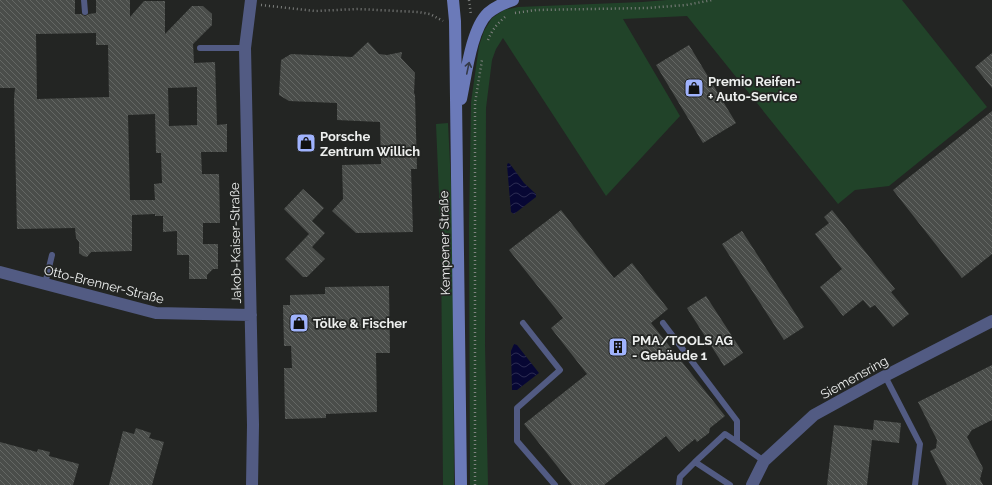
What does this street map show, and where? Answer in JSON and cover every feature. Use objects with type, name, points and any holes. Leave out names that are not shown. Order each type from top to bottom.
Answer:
[{"type":"main road","name":"Kempener Straße","points":[[454,0],[461,485]]},
{"type":"main road","points":[[456,120],[474,39],[479,25],[488,14],[498,6],[513,0]]},
{"type":"street","name":"Jakob-Kaiser-Straße","points":[[251,2],[245,48],[251,315],[252,485]]},
{"type":"street","name":"Otto-Brenner-Straße","points":[[0,272],[156,313],[251,315]]},
{"type":"street","name":"Siemensring","points":[[752,485],[764,461],[814,415],[885,376],[992,321]]},
{"type":"lane","points":[[84,0],[85,12]]},
{"type":"lane","points":[[200,48],[245,48]]},
{"type":"lane","points":[[45,284],[52,255]]},
{"type":"lane","points":[[523,323],[560,370],[517,408],[517,441],[556,485]]},
{"type":"lane","points":[[663,323],[737,421],[737,442]]},
{"type":"lane","points":[[885,376],[920,444],[915,485]]},
{"type":"lane","points":[[679,485],[680,477],[725,434],[764,461]]},
{"type":"lane","points":[[696,462],[730,485]]},
{"type":"path","points":[[487,42],[498,23],[506,17],[526,11],[668,7],[712,0]]},
{"type":"path","points":[[251,2],[281,8],[315,11],[358,10],[418,12],[430,14],[442,22],[455,21]]},
{"type":"path","points":[[475,485],[475,103],[483,56]]},
{"type":"green space","points":[[667,0],[902,0],[987,107],[889,186],[855,190],[838,204],[687,16],[623,19],[680,116],[606,196],[503,38],[496,49],[492,60],[486,108],[485,345],[488,485],[470,485],[469,226],[471,102],[479,46],[484,31],[492,18],[504,10],[518,7]]},
{"type":"green space","points":[[448,123],[453,225],[454,485],[443,485],[441,241],[436,124]]},
{"type":"water","points":[[508,163],[524,183],[536,194],[536,197],[514,214],[511,212]]},
{"type":"water","points":[[514,344],[517,345],[539,373],[517,390],[512,390],[511,351]]},
{"type":"building","points":[[0,0],[75,0],[75,14],[85,16],[96,13],[96,0],[130,0],[130,17],[144,1],[165,1],[165,34],[192,6],[203,6],[212,14],[212,25],[193,44],[194,63],[215,62],[217,125],[227,124],[227,152],[201,152],[202,174],[219,174],[220,223],[203,223],[203,244],[218,244],[218,269],[213,269],[207,275],[207,279],[189,279],[189,255],[177,255],[177,231],[163,232],[163,216],[155,216],[155,214],[132,215],[132,251],[91,252],[87,257],[79,253],[79,242],[76,238],[75,228],[17,229],[15,88],[0,88]],"holes":[[[96,33],[96,45],[108,45],[109,97],[37,99],[36,34]],[[197,87],[197,125],[169,126],[168,88]],[[155,114],[156,153],[161,153],[162,183],[154,184],[155,200],[130,200],[128,115]]]},
{"type":"building","points":[[368,42],[379,54],[387,55],[402,52],[401,58],[415,73],[414,93],[417,169],[411,169],[413,232],[356,233],[332,211],[343,199],[342,165],[381,164],[380,122],[337,120],[337,103],[289,101],[279,95],[281,60],[291,54],[352,57]]},
{"type":"building","points":[[689,45],[736,123],[703,143],[656,65]]},
{"type":"building","points":[[992,53],[992,88],[975,67]]},
{"type":"building","points":[[992,111],[992,254],[962,278],[893,190]]},
{"type":"building","points":[[303,189],[324,208],[312,221],[325,233],[312,247],[325,259],[307,277],[303,277],[285,259],[309,234],[284,209]]},
{"type":"building","points":[[561,210],[614,278],[632,263],[668,309],[651,323],[725,416],[710,428],[709,433],[697,442],[695,439],[679,452],[666,436],[604,485],[572,485],[524,424],[587,374],[551,328],[563,318],[509,250]]},
{"type":"building","points":[[832,210],[895,289],[891,292],[909,314],[893,327],[875,305],[870,308],[863,300],[843,316],[820,287],[842,269],[815,234],[829,223],[824,217]]},
{"type":"building","points":[[742,231],[804,327],[784,340],[722,244]]},
{"type":"building","points":[[389,286],[390,353],[376,353],[377,412],[326,414],[326,418],[285,419],[284,368],[292,368],[291,346],[284,346],[283,305],[290,305],[290,295],[325,294],[325,287]]},
{"type":"building","points":[[706,296],[743,353],[724,366],[687,308]]},
{"type":"building","points":[[992,365],[992,420],[972,430],[967,437],[983,468],[980,479],[983,485],[947,485],[930,451],[936,448],[937,440],[918,402]]},
{"type":"building","points":[[874,420],[901,423],[899,443],[872,440],[867,485],[827,485],[834,425],[873,430]]},
{"type":"building","points":[[136,428],[151,433],[149,438],[164,442],[152,485],[109,485],[123,431],[134,434]]},
{"type":"building","points":[[0,442],[37,452],[38,449],[50,452],[49,456],[79,464],[73,485],[0,485]]},
{"type":"place","name":"Premio Reifen- + Auto-Service","points":[[694,88]]},
{"type":"place","name":"Porsche Zentrum Willich","points":[[306,143]]},
{"type":"place","name":"Tölke & Fischer","points":[[299,323]]},
{"type":"place","name":"PMA/TOOLS AG - Gebäude 1","points":[[618,347]]}]
